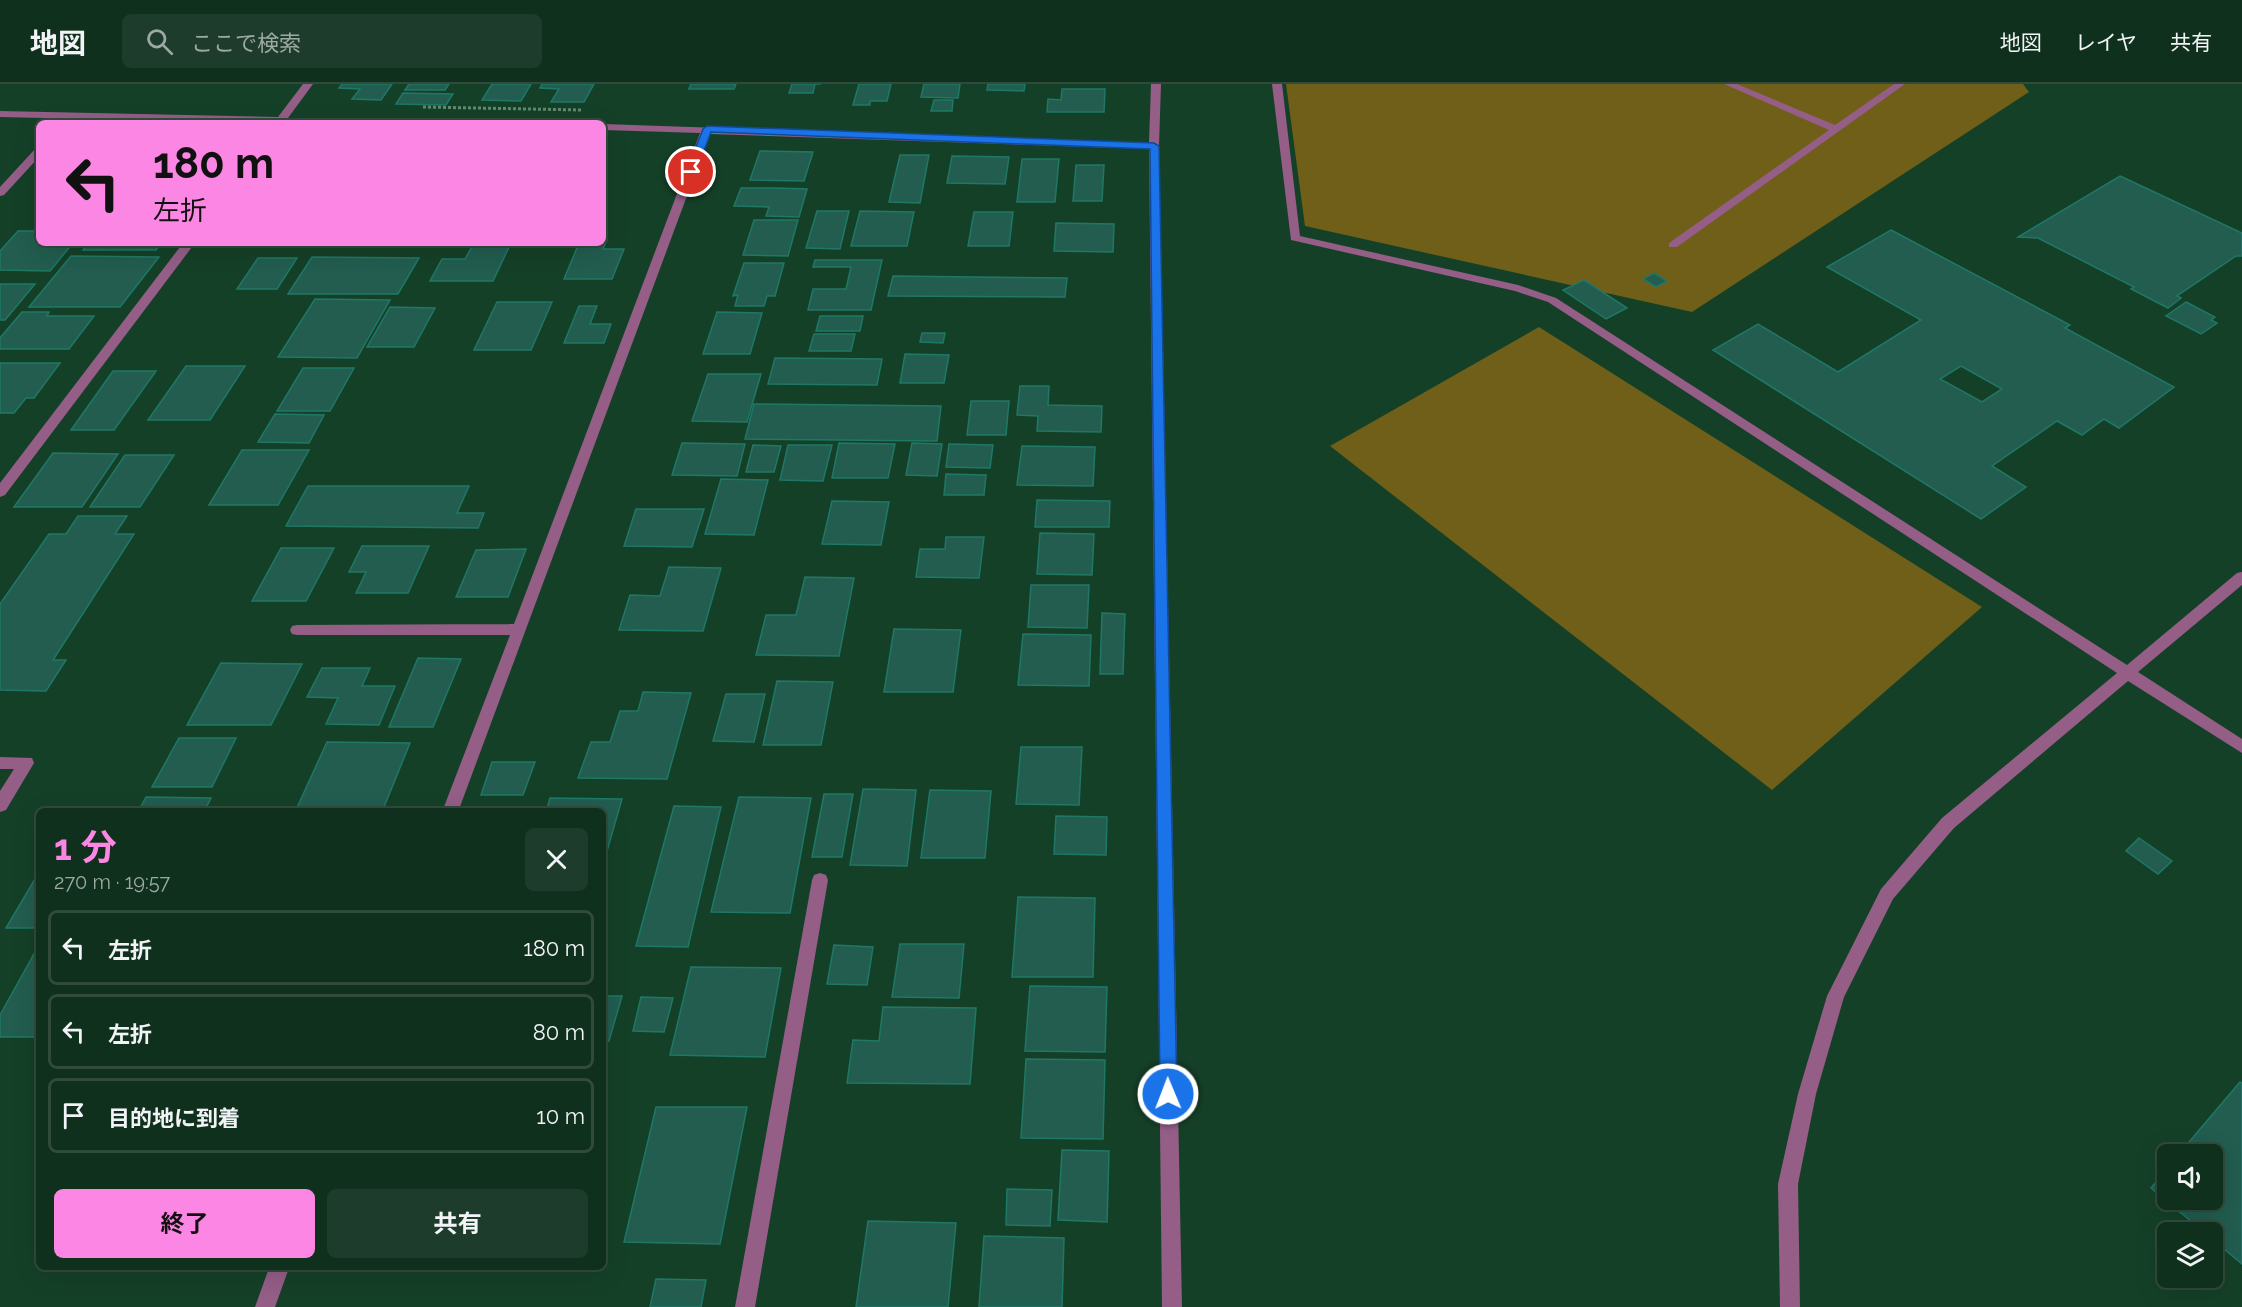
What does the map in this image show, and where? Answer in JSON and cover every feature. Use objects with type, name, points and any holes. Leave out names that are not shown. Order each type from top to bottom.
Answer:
[{"type":"street","points":[[281,120],[308,84]]},
{"type":"street","points":[[1156,84],[1154,146],[1172,1307]]},
{"type":"street","points":[[1277,84],[1295,238],[1518,288],[1552,300],[2242,747]]},
{"type":"street","points":[[1729,84],[1836,129]]},
{"type":"street","points":[[1673,245],[1900,84]]},
{"type":"street","points":[[0,114],[68,119],[139,120]]},
{"type":"street","points":[[606,127],[1154,146]]},
{"type":"street","points":[[452,808],[707,129]]},
{"type":"street","points":[[0,193],[36,154]]},
{"type":"street","points":[[0,492],[187,246]]},
{"type":"street","points":[[1790,1307],[1788,1184],[1807,1094],[1836,996],[1887,894],[1948,824],[2242,577]]},
{"type":"street","points":[[297,630],[519,629]]},
{"type":"street","points":[[0,763],[26,763],[0,805]]},
{"type":"street","points":[[745,1307],[820,880]]},
{"type":"street","points":[[264,1307],[278,1270]]},
{"type":"shaded area","points":[[1286,84],[2023,84],[2029,92],[1692,312],[1305,226]]},
{"type":"shaded area","points":[[1539,327],[1982,607],[1772,790],[1330,446]]},
{"type":"building","points":[[342,84],[392,84],[381,100],[352,99],[360,89],[339,88]]},
{"type":"building","points":[[409,84],[449,84],[445,90],[405,90]]},
{"type":"building","points":[[492,84],[531,84],[521,101],[482,100]]},
{"type":"building","points":[[542,84],[594,84],[584,102],[551,102],[559,89],[540,88]]},
{"type":"building","points":[[691,84],[736,84],[734,89],[689,89]]},
{"type":"building","points":[[792,84],[815,84],[813,93],[789,93]]},
{"type":"building","points":[[859,84],[891,84],[887,101],[870,101],[870,105],[853,105]]},
{"type":"building","points":[[924,84],[960,84],[958,98],[921,97]]},
{"type":"building","points":[[988,84],[1025,84],[1024,91],[987,90]]},
{"type":"building","points":[[1062,89],[1105,89],[1104,112],[1047,112],[1048,99],[1061,100]]},
{"type":"building","points":[[403,93],[453,94],[446,105],[396,104]]},
{"type":"building","points":[[934,100],[953,100],[952,111],[931,111]]},
{"type":"building","points":[[760,151],[813,152],[804,181],[750,180]]},
{"type":"building","points":[[900,155],[929,155],[920,203],[889,202]]},
{"type":"building","points":[[952,156],[1009,157],[1005,184],[947,183]]},
{"type":"building","points":[[1022,159],[1059,159],[1055,202],[1017,202]]},
{"type":"building","points":[[1076,165],[1104,165],[1102,201],[1073,201]]},
{"type":"building","points":[[2120,176],[2242,233],[2242,256],[2236,256],[2177,296],[2181,298],[2168,308],[2131,289],[2134,287],[2038,238],[2018,237]]},
{"type":"building","points":[[741,188],[807,189],[799,217],[766,216],[769,207],[734,206]]},
{"type":"building","points":[[817,211],[849,211],[840,249],[806,248]]},
{"type":"building","points":[[860,211],[914,212],[907,246],[851,246]]},
{"type":"building","points":[[974,212],[1013,212],[1009,246],[968,246]]},
{"type":"building","points":[[754,220],[798,220],[788,256],[743,255]]},
{"type":"building","points":[[1056,223],[1114,224],[1113,252],[1054,251]]},
{"type":"building","points":[[1891,230],[2070,325],[2065,328],[2174,387],[2119,428],[2104,419],[2082,435],[2057,421],[1992,466],[2026,487],[1981,519],[1713,350],[1758,324],[1838,372],[1921,320],[1827,267]],"holes":[[[1961,366],[2002,389],[1982,402],[1940,379]]]},
{"type":"building","points":[[18,231],[36,231],[36,246],[71,246],[50,271],[0,270],[0,251]]},
{"type":"building","points":[[86,246],[159,246],[156,250],[83,250]]},
{"type":"building","points":[[472,246],[510,246],[493,281],[430,281],[442,259],[465,259]]},
{"type":"building","points":[[578,246],[624,249],[612,279],[564,279]]},
{"type":"building","points":[[71,256],[159,257],[120,307],[29,307]]},
{"type":"building","points":[[312,257],[419,258],[398,294],[288,294]]},
{"type":"building","points":[[258,258],[297,258],[277,289],[237,289]]},
{"type":"building","points":[[815,260],[882,260],[871,310],[808,310],[813,289],[846,289],[851,267],[813,267]]},
{"type":"building","points":[[744,263],[784,263],[775,296],[767,296],[764,306],[735,306],[738,295],[733,296]]},
{"type":"building","points":[[1654,273],[1667,281],[1656,287],[1643,279]]},
{"type":"building","points":[[893,276],[1067,278],[1065,297],[888,296]]},
{"type":"building","points":[[1584,280],[1627,308],[1606,319],[1563,290]]},
{"type":"building","points":[[0,284],[35,284],[5,320],[0,320]]},
{"type":"building","points":[[315,299],[390,300],[357,358],[278,357]]},
{"type":"building","points":[[497,302],[552,302],[531,350],[474,350]]},
{"type":"building","points":[[2186,302],[2215,317],[2211,320],[2217,323],[2201,334],[2166,316]]},
{"type":"building","points":[[579,306],[597,306],[590,324],[611,324],[604,343],[564,343]]},
{"type":"building","points":[[390,307],[435,308],[414,347],[367,347]]},
{"type":"building","points":[[22,312],[49,312],[47,316],[94,316],[69,349],[0,349],[0,338]]},
{"type":"building","points":[[717,312],[762,313],[750,354],[703,354]]},
{"type":"building","points":[[820,316],[863,316],[860,331],[816,331]]},
{"type":"building","points":[[922,333],[945,333],[943,343],[920,342]]},
{"type":"building","points":[[814,334],[855,334],[851,351],[809,351]]},
{"type":"building","points":[[905,354],[949,355],[944,383],[900,383]]},
{"type":"building","points":[[775,358],[882,359],[877,385],[768,384]]},
{"type":"building","points":[[0,363],[60,363],[34,398],[26,398],[14,413],[0,413]]},
{"type":"building","points":[[186,366],[245,366],[210,420],[148,420]]},
{"type":"building","points":[[303,368],[354,368],[330,411],[277,411]]},
{"type":"building","points":[[113,371],[156,371],[114,430],[71,430]]},
{"type":"building","points":[[708,374],[761,374],[747,422],[692,421]]},
{"type":"building","points":[[1020,386],[1049,386],[1048,405],[1102,406],[1101,432],[1037,431],[1038,416],[1017,415]]},
{"type":"building","points":[[971,401],[1009,401],[1006,435],[967,435]]},
{"type":"building","points":[[754,404],[941,406],[937,441],[745,439]]},
{"type":"building","points":[[275,414],[324,415],[309,443],[258,442]]},
{"type":"building","points":[[682,443],[745,444],[737,476],[672,475]]},
{"type":"building","points":[[839,443],[895,444],[888,478],[832,478]]},
{"type":"building","points":[[912,443],[942,444],[937,476],[906,475]]},
{"type":"building","points":[[949,444],[993,445],[990,468],[946,467]]},
{"type":"building","points":[[753,445],[781,446],[774,472],[746,472]]},
{"type":"building","points":[[788,445],[832,445],[823,481],[780,480]]},
{"type":"building","points":[[1022,446],[1095,447],[1093,486],[1017,485]]},
{"type":"building","points":[[242,450],[309,450],[278,505],[209,505]]},
{"type":"building","points":[[53,453],[118,454],[82,507],[14,507]]},
{"type":"building","points":[[125,455],[174,455],[140,507],[90,507]]},
{"type":"building","points":[[946,474],[986,475],[984,495],[944,495]]},
{"type":"building","points":[[721,479],[768,480],[754,535],[705,534]]},
{"type":"building","points":[[308,486],[469,486],[457,513],[484,513],[478,528],[286,526]]},
{"type":"building","points":[[1037,500],[1110,501],[1109,527],[1035,527]]},
{"type":"building","points":[[832,501],[889,502],[881,545],[822,544]]},
{"type":"building","points":[[636,509],[704,509],[692,547],[624,546]]},
{"type":"building","points":[[78,516],[127,516],[115,534],[134,534],[53,660],[66,660],[46,691],[0,690],[0,604],[49,534],[66,534]]},
{"type":"building","points":[[1040,533],[1094,534],[1092,575],[1037,574]]},
{"type":"building","points":[[946,537],[984,537],[979,578],[916,577],[920,549],[945,549]]},
{"type":"building","points":[[362,546],[429,546],[408,593],[356,593],[366,572],[349,572]]},
{"type":"building","points":[[281,548],[334,548],[306,601],[252,601]]},
{"type":"building","points":[[526,549],[508,597],[456,597],[476,550]]},
{"type":"building","points":[[669,567],[721,568],[703,631],[619,630],[630,595],[660,596]]},
{"type":"building","points":[[805,577],[854,578],[839,656],[756,655],[766,615],[796,615]]},
{"type":"building","points":[[1031,585],[1089,585],[1087,628],[1028,627]]},
{"type":"building","points":[[1102,613],[1125,614],[1123,674],[1100,674]]},
{"type":"building","points":[[894,629],[961,630],[953,692],[884,692]]},
{"type":"building","points":[[1023,634],[1091,635],[1089,686],[1018,685]]},
{"type":"building","points":[[418,658],[461,659],[433,727],[389,727]]},
{"type":"building","points":[[221,663],[302,664],[271,725],[187,725]]},
{"type":"building","points":[[322,668],[370,668],[362,686],[395,686],[379,725],[326,724],[338,698],[307,697]]},
{"type":"building","points":[[777,681],[833,682],[821,745],[763,745]]},
{"type":"building","points":[[643,692],[691,693],[667,779],[578,778],[591,742],[610,742],[620,711],[638,711]]},
{"type":"building","points":[[726,694],[765,694],[754,742],[713,741]]},
{"type":"building","points":[[179,738],[236,738],[212,787],[152,787]]},
{"type":"building","points":[[327,742],[410,743],[384,808],[297,808]]},
{"type":"building","points":[[1021,747],[1082,747],[1079,805],[1016,804]]},
{"type":"building","points":[[492,762],[535,762],[523,795],[481,795]]},
{"type":"building","points":[[863,789],[916,790],[907,866],[850,865]]},
{"type":"building","points":[[930,790],[991,791],[985,858],[921,858]]},
{"type":"building","points":[[824,794],[853,794],[842,857],[812,857]]},
{"type":"building","points":[[146,797],[211,798],[206,808],[140,808]]},
{"type":"building","points":[[739,797],[811,798],[790,913],[711,912]]},
{"type":"building","points":[[550,798],[622,799],[606,855],[606,808],[547,808]]},
{"type":"building","points":[[674,806],[721,807],[688,947],[636,946]]},
{"type":"building","points":[[1056,816],[1107,817],[1106,855],[1054,854]]},
{"type":"building","points":[[2139,838],[2172,861],[2158,874],[2126,851]]},
{"type":"building","points":[[36,877],[36,928],[6,928]]},
{"type":"building","points":[[1018,897],[1095,898],[1093,977],[1012,977]]},
{"type":"building","points":[[900,944],[964,944],[959,998],[892,997]]},
{"type":"building","points":[[834,945],[873,947],[867,985],[827,984]]},
{"type":"building","points":[[36,950],[36,1037],[0,1037],[0,1015]]},
{"type":"building","points":[[691,967],[781,968],[765,1057],[670,1055]]},
{"type":"building","points":[[1030,986],[1107,987],[1105,1052],[1025,1051]]},
{"type":"building","points":[[606,996],[622,996],[609,1041],[606,1041]]},
{"type":"building","points":[[641,997],[673,998],[664,1032],[633,1031]]},
{"type":"building","points":[[883,1007],[976,1008],[970,1084],[847,1083],[853,1040],[879,1041]]},
{"type":"building","points":[[1026,1059],[1105,1060],[1103,1139],[1021,1138]]},
{"type":"building","points":[[2240,1082],[2242,1083],[2242,1264],[2223,1248],[2223,1222],[2192,1222],[2177,1210],[2223,1210],[2223,1144],[2187,1144]]},
{"type":"building","points":[[656,1107],[747,1107],[720,1244],[624,1242]]},
{"type":"building","points":[[1062,1150],[1109,1151],[1107,1222],[1058,1220]]},
{"type":"building","points":[[2157,1181],[2157,1193],[2151,1188]]},
{"type":"building","points":[[1007,1189],[1052,1190],[1050,1226],[1006,1225]]},
{"type":"building","points":[[868,1221],[956,1223],[948,1307],[856,1307]]},
{"type":"building","points":[[984,1236],[1064,1238],[1062,1307],[979,1307]]},
{"type":"building","points":[[656,1279],[706,1280],[701,1307],[650,1307]]},
{"type":"route","points":[[691,172],[707,129],[1154,146],[1168,1094]]}]
